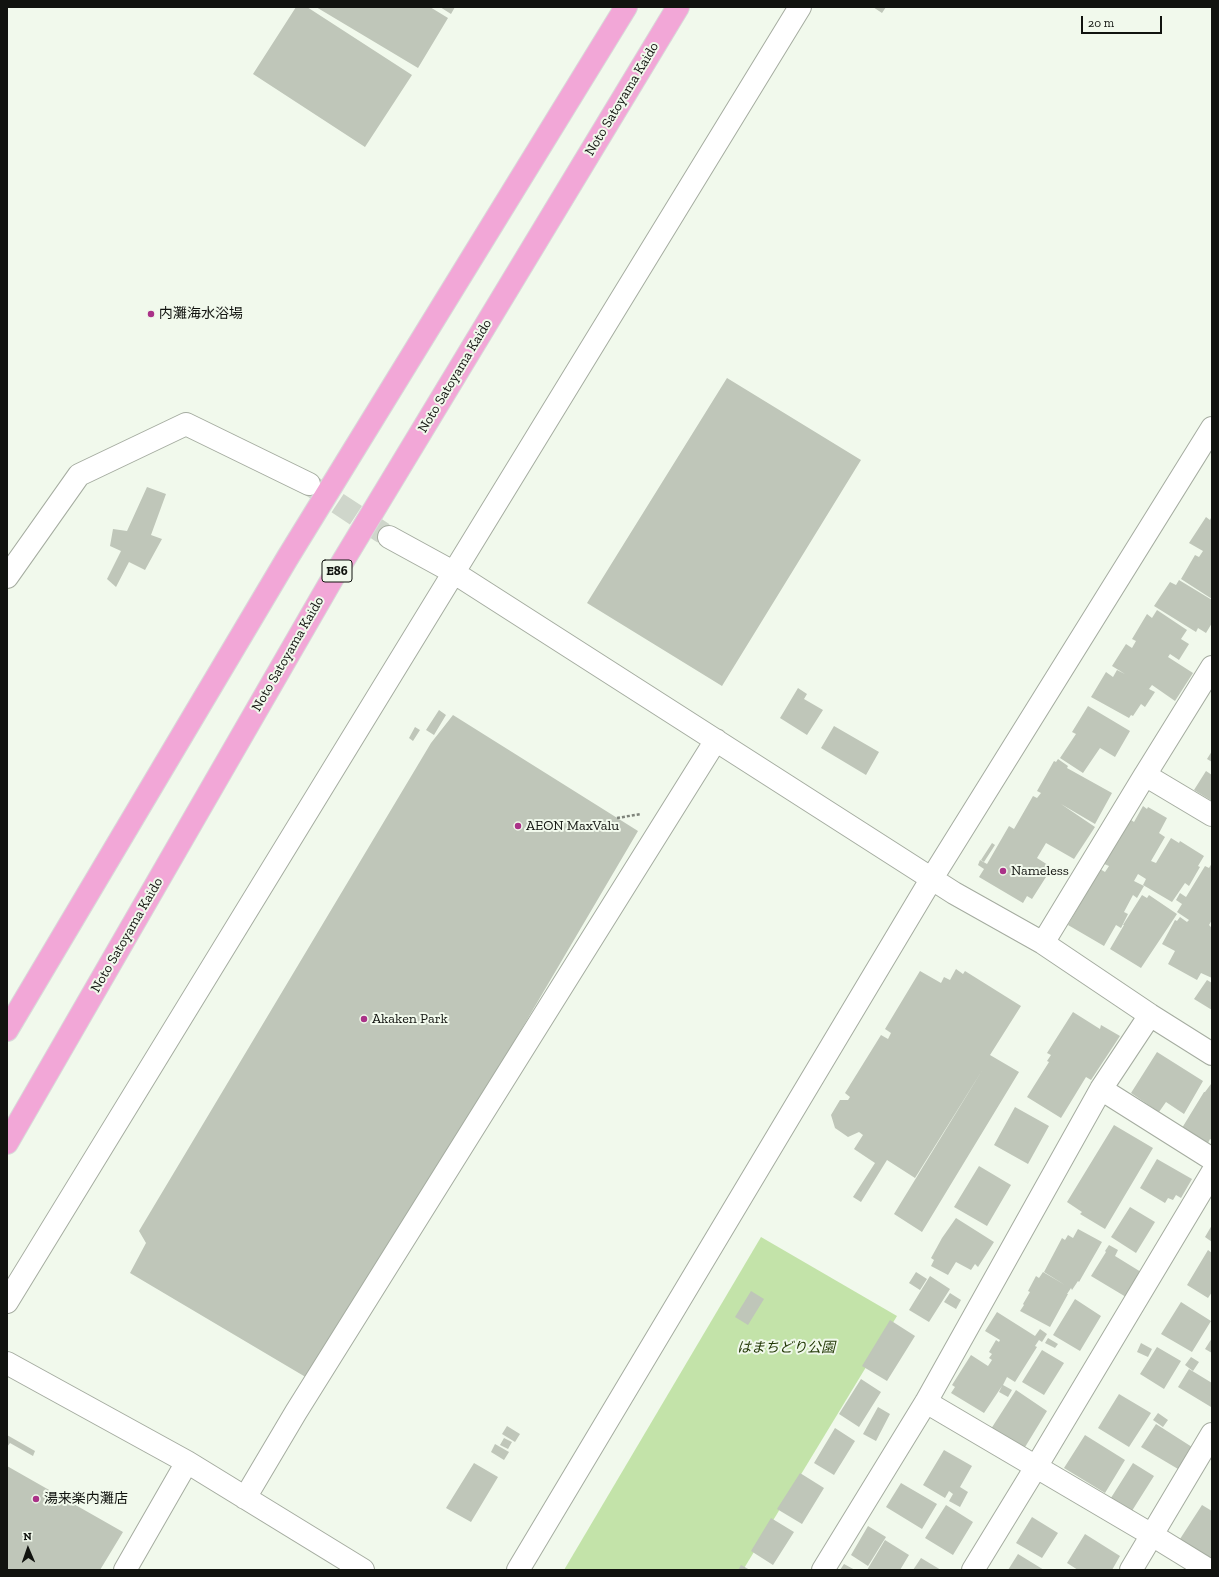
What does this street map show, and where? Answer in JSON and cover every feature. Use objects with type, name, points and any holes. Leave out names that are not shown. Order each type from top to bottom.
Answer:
[{"type":"highway","points":[[7,1030],[288,557],[626,7]]},
{"type":"highway","name":"Noto Satoyama Kaido","points":[[7,1143],[331,580],[678,7]]},
{"type":"street","points":[[7,1302],[800,7]]},
{"type":"street","points":[[7,578],[80,476],[186,424],[310,484]]},
{"type":"street","points":[[518,1570],[932,878],[1212,428]]},
{"type":"street","points":[[389,536],[453,572],[954,893],[1043,943],[1150,1015],[1212,1054]]},
{"type":"street","points":[[1043,943],[1212,667]]},
{"type":"street","points":[[245,1498],[296,1412],[716,740]]},
{"type":"street","points":[[1145,775],[1212,815]]},
{"type":"street","points":[[823,1570],[926,1402],[1101,1089],[1150,1015]]},
{"type":"street","points":[[1101,1089],[1212,1159]]},
{"type":"street","points":[[973,1570],[1212,1173]]},
{"type":"street","points":[[7,1363],[187,1462],[363,1570]]},
{"type":"street","points":[[926,1402],[1209,1570]]},
{"type":"street","points":[[1131,1570],[1212,1434]]},
{"type":"street","points":[[125,1570],[187,1462]]},
{"type":"green space","name":"はまちどり公園","points":[[761,1237],[897,1316],[743,1570],[564,1570]]},
{"type":"building","points":[[296,7],[307,7],[412,75],[365,147],[253,74]]},
{"type":"building","points":[[316,7],[430,7],[448,18],[418,68]]},
{"type":"building","points":[[440,7],[455,7],[451,14]]},
{"type":"building","points":[[873,7],[886,7],[882,13]]},
{"type":"building","points":[[727,378],[861,460],[722,686],[587,603]]},
{"type":"building","points":[[147,487],[166,494],[151,535],[162,539],[145,570],[129,562],[116,587],[107,579],[121,551],[110,546],[113,529],[127,531]]},
{"type":"building","points":[[1212,516],[1212,599],[1181,579],[1195,555],[1199,557],[1203,551],[1189,543],[1206,517],[1210,520]]},
{"type":"building","points":[[1179,580],[1212,600],[1212,623],[1206,633],[1198,628],[1196,632],[1154,606],[1170,582],[1176,585]]},
{"type":"building","points":[[1157,610],[1187,630],[1181,639],[1189,644],[1179,660],[1170,654],[1168,657],[1193,673],[1175,701],[1152,685],[1149,689],[1155,692],[1145,707],[1141,704],[1133,716],[1131,715],[1129,718],[1091,697],[1106,672],[1113,677],[1117,670],[1125,674],[1112,666],[1126,644],[1132,648],[1136,641],[1132,639],[1147,614],[1152,618]]},
{"type":"building","points":[[798,688],[807,694],[804,699],[823,710],[807,735],[780,718]]},
{"type":"building","points":[[1088,706],[1130,731],[1115,757],[1100,748],[1083,773],[1060,758],[1076,734],[1072,732]]},
{"type":"building","points":[[439,710],[446,715],[434,735],[426,730]]},
{"type":"building","points":[[453,715],[638,831],[314,1382],[130,1273],[146,1243],[139,1231],[431,743]]},
{"type":"building","points":[[834,726],[879,752],[866,775],[821,748]]},
{"type":"building","points":[[415,727],[420,730],[413,741],[409,738]]},
{"type":"building","points":[[1212,751],[1212,762],[1207,759]]},
{"type":"building","points":[[1058,759],[1068,766],[1067,768],[1112,793],[1095,824],[1061,804],[1095,827],[1074,859],[1046,843],[1037,858],[1048,865],[1042,875],[1046,877],[1032,899],[1027,896],[1023,903],[979,877],[984,869],[978,865],[980,860],[987,864],[1009,826],[1014,829],[1033,796],[1037,798],[1041,793],[1037,791],[1054,761],[1056,762]]},
{"type":"building","points":[[1206,771],[1212,775],[1212,801],[1194,790]]},
{"type":"building","points":[[1143,806],[1147,809],[1148,807],[1167,818],[1159,833],[1165,837],[1151,861],[1156,863],[1171,838],[1179,843],[1180,841],[1204,856],[1198,866],[1200,867],[1189,886],[1185,883],[1172,902],[1143,885],[1146,879],[1138,874],[1134,881],[1144,886],[1137,898],[1133,895],[1124,912],[1128,914],[1121,928],[1116,925],[1104,946],[1068,925],[1100,869],[1105,872],[1109,866],[1102,863],[1128,818],[1134,822]]},
{"type":"building","points":[[992,843],[995,845],[984,862],[981,860]]},
{"type":"building","points":[[1212,863],[1212,920],[1209,925],[1212,928],[1212,978],[1201,973],[1197,980],[1168,964],[1175,951],[1162,944],[1175,920],[1177,921],[1180,917],[1187,922],[1189,920],[1177,912],[1182,904],[1176,900],[1180,893],[1186,897],[1205,866],[1209,868]]},
{"type":"building","points":[[1142,895],[1147,898],[1149,895],[1177,914],[1141,968],[1110,949]]},
{"type":"building","points":[[956,969],[963,974],[965,971],[1021,1006],[990,1055],[1019,1072],[922,1232],[894,1214],[983,1069],[915,1178],[887,1160],[861,1202],[853,1197],[875,1163],[854,1149],[863,1135],[859,1132],[848,1137],[835,1128],[831,1115],[840,1100],[848,1100],[850,1097],[845,1093],[881,1035],[888,1039],[891,1033],[885,1029],[920,971],[941,983],[944,977],[950,980]]},
{"type":"building","points":[[1207,980],[1212,983],[1212,1010],[1194,999]]},
{"type":"building","points":[[1073,1012],[1100,1029],[1101,1025],[1120,1036],[1091,1080],[1086,1077],[1061,1118],[1027,1097],[1049,1062],[1047,1061],[1051,1055],[1047,1053]]},
{"type":"building","points":[[1157,1052],[1203,1081],[1184,1114],[1166,1102],[1159,1112],[1131,1093]]},
{"type":"building","points":[[1211,1084],[1212,1140],[1210,1139],[1208,1143],[1182,1128],[1204,1092]]},
{"type":"building","points":[[1015,1107],[1049,1126],[1028,1164],[994,1145]]},
{"type":"building","points":[[1114,1125],[1153,1148],[1105,1229],[1080,1214],[1082,1212],[1067,1202]]},
{"type":"building","points":[[1157,1159],[1192,1179],[1181,1198],[1176,1195],[1173,1200],[1168,1198],[1165,1203],[1140,1188]]},
{"type":"building","points":[[979,1166],[1011,1185],[987,1226],[954,1207]]},
{"type":"building","points":[[1130,1207],[1155,1222],[1136,1253],[1111,1237]]},
{"type":"building","points":[[956,1218],[994,1242],[978,1267],[975,1264],[971,1270],[956,1262],[948,1275],[931,1266],[934,1260],[931,1258],[942,1238]]},
{"type":"building","points":[[1212,1225],[1212,1242],[1205,1237]]},
{"type":"building","points":[[1078,1229],[1102,1242],[1079,1282],[1078,1281],[1072,1290],[1071,1288],[1067,1294],[1050,1327],[1020,1311],[1036,1276],[1039,1278],[1043,1272],[1065,1285],[1044,1272],[1062,1238],[1065,1240],[1068,1235],[1073,1238]]},
{"type":"building","points":[[1109,1245],[1118,1250],[1115,1256],[1141,1272],[1126,1297],[1091,1276]]},
{"type":"building","points":[[1208,1250],[1212,1253],[1212,1292],[1208,1298],[1187,1285]]},
{"type":"building","points":[[916,1272],[927,1279],[920,1290],[909,1283]]},
{"type":"building","points":[[930,1276],[950,1289],[929,1322],[909,1310]]},
{"type":"building","points":[[751,1291],[764,1299],[748,1325],[735,1317]]},
{"type":"building","points":[[950,1293],[961,1300],[956,1309],[944,1302]]},
{"type":"building","points":[[1075,1299],[1101,1316],[1080,1351],[1053,1335]]},
{"type":"building","points":[[1181,1302],[1211,1321],[1192,1352],[1161,1334]]},
{"type":"building","points":[[997,1312],[1035,1336],[1040,1329],[1047,1334],[1042,1342],[1039,1340],[1035,1346],[1037,1347],[1015,1382],[1007,1377],[1003,1385],[1012,1390],[1008,1397],[999,1392],[1002,1386],[984,1413],[951,1393],[955,1387],[952,1385],[971,1355],[988,1366],[992,1360],[989,1358],[992,1354],[989,1352],[996,1340],[999,1342],[1000,1340],[985,1331]]},
{"type":"building","points":[[890,1320],[915,1336],[887,1381],[862,1366]]},
{"type":"building","points":[[1048,1338],[1058,1344],[1055,1348],[1045,1343]]},
{"type":"building","points":[[1212,1338],[1212,1353],[1205,1349]]},
{"type":"building","points":[[1141,1343],[1152,1349],[1148,1357],[1137,1352]]},
{"type":"building","points":[[1157,1347],[1181,1361],[1164,1389],[1140,1374]]},
{"type":"building","points":[[1042,1350],[1064,1363],[1044,1395],[1022,1382]]},
{"type":"building","points":[[1191,1357],[1199,1362],[1193,1371],[1185,1365]]},
{"type":"building","points":[[1189,1369],[1212,1383],[1211,1407],[1178,1387]]},
{"type":"building","points":[[861,1379],[881,1392],[859,1427],[839,1414]]},
{"type":"building","points":[[1016,1390],[1047,1411],[1019,1457],[989,1432]]},
{"type":"building","points":[[1119,1394],[1151,1413],[1129,1447],[1098,1428]]},
{"type":"building","points":[[878,1407],[890,1414],[876,1441],[863,1434]]},
{"type":"building","points":[[1158,1413],[1168,1420],[1163,1427],[1153,1420]]},
{"type":"building","points":[[1156,1424],[1192,1447],[1178,1469],[1141,1447]]},
{"type":"building","points":[[507,1426],[520,1434],[515,1442],[502,1434]]},
{"type":"building","points":[[835,1428],[855,1441],[834,1475],[814,1463]]},
{"type":"building","points":[[7,1435],[35,1451],[33,1456],[10,1443],[7,1447]]},
{"type":"building","points":[[1085,1435],[1125,1460],[1105,1493],[1064,1468]]},
{"type":"building","points":[[504,1438],[512,1442],[508,1449],[500,1445]]},
{"type":"building","points":[[495,1444],[509,1452],[504,1460],[491,1452]]},
{"type":"building","points":[[944,1450],[972,1466],[960,1487],[968,1492],[960,1507],[949,1501],[953,1494],[949,1491],[945,1498],[923,1485]]},
{"type":"building","points":[[474,1463],[498,1477],[471,1522],[446,1508]]},
{"type":"building","points":[[1133,1463],[1154,1476],[1130,1514],[1109,1501]]},
{"type":"building","name":"湯来楽内灘店","points":[[7,1466],[123,1532],[100,1570],[7,1570]]},
{"type":"building","points":[[800,1473],[824,1488],[802,1524],[777,1509]]},
{"type":"building","points":[[901,1483],[937,1504],[922,1529],[886,1507]]},
{"type":"building","points":[[946,1505],[973,1522],[953,1555],[925,1538]]},
{"type":"building","points":[[1202,1505],[1212,1511],[1212,1559],[1180,1539]]},
{"type":"building","points":[[1032,1517],[1058,1533],[1042,1558],[1016,1543]]},
{"type":"building","points":[[771,1518],[794,1532],[773,1565],[751,1551]]},
{"type":"building","points":[[868,1526],[886,1537],[868,1566],[851,1555]]},
{"type":"building","points":[[1085,1534],[1120,1556],[1112,1570],[1078,1570],[1067,1563]]},
{"type":"building","points":[[885,1540],[909,1555],[900,1570],[867,1570]]},
{"type":"building","points":[[1018,1554],[1044,1570],[1008,1570]]},
{"type":"building","points":[[921,1558],[941,1570],[913,1570]]},
{"type":"building","points":[[844,1564],[855,1570],[840,1570]]},
{"type":"building","points":[[741,1565],[750,1570],[738,1570]]},
{"type":"tunnel","points":[[310,485],[389,537]]},
{"type":"place","name":"内灘海水浴場","points":[[151,314]]},
{"type":"place","name":"AEON MaxValu","points":[[518,826]]},
{"type":"place","name":"Nameless","points":[[1003,871]]},
{"type":"place","name":"Akaken Park","points":[[364,1019]]},
{"type":"place","name":"湯来楽内灘店","points":[[36,1499]]}]
